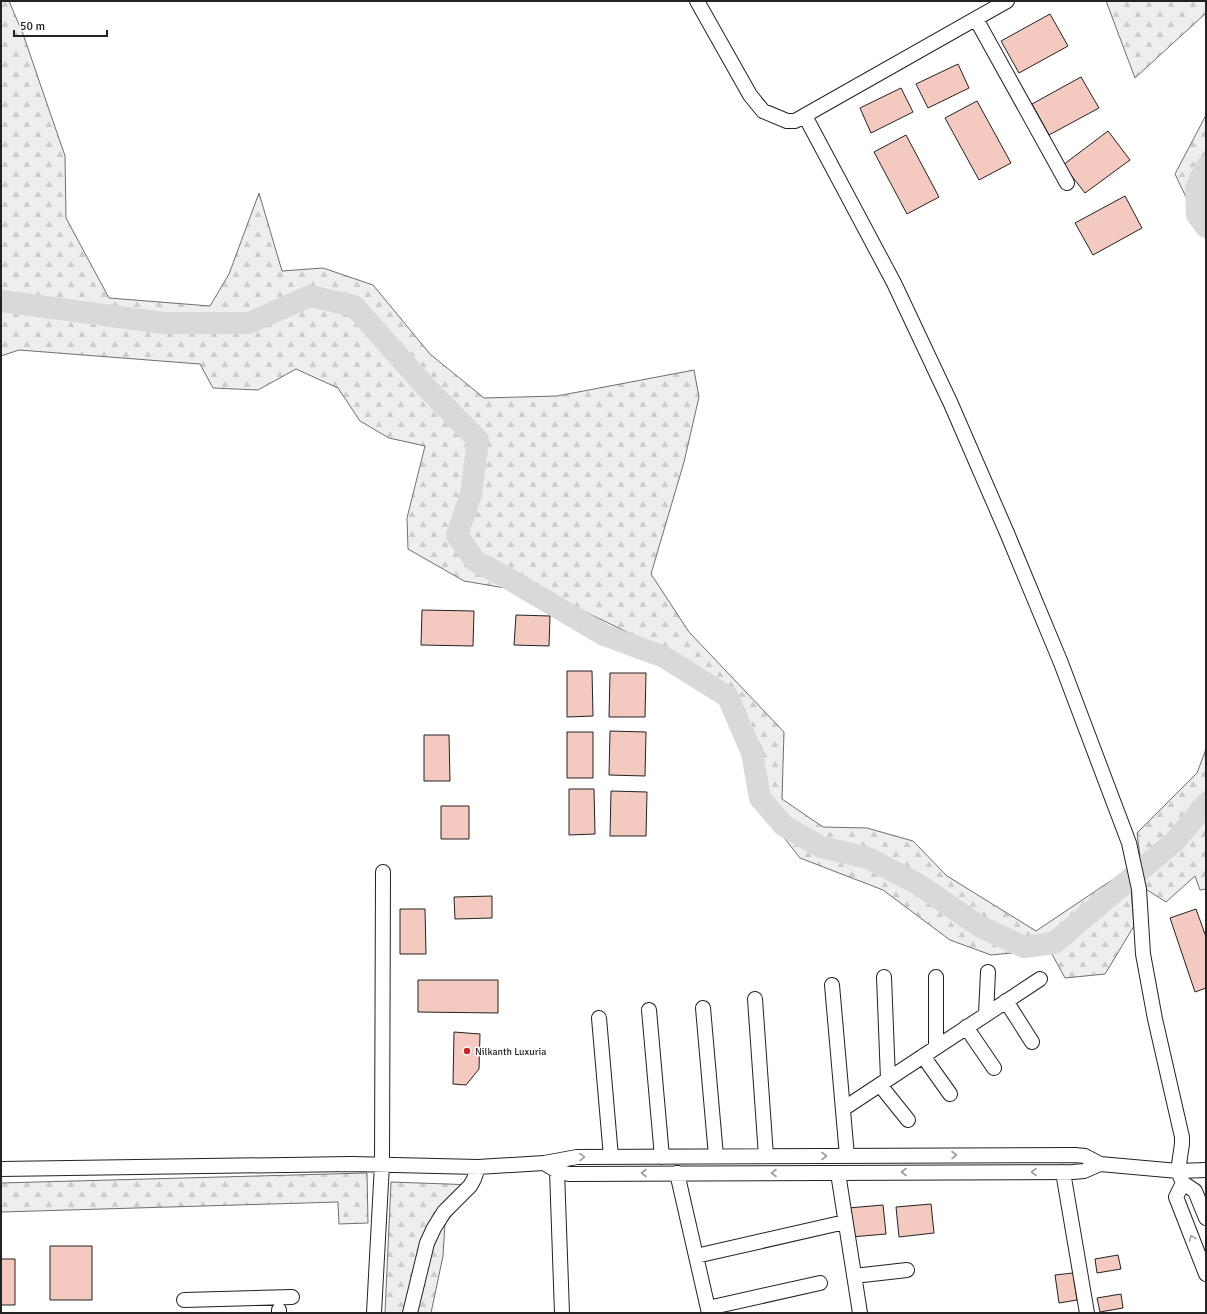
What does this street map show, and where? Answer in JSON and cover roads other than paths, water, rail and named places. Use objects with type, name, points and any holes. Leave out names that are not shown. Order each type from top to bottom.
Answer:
[{"type":"street","points":[[697,1],[750,94],[763,111],[787,121],[795,121],[805,116],[1007,1]]},
{"type":"street","points":[[976,19],[1067,183]]},
{"type":"street","points":[[805,116],[894,283],[951,404],[1061,663],[1129,842],[1140,889],[1143,954],[1155,1019],[1182,1137],[1181,1177],[1176,1197],[1206,1274]]},
{"type":"street","points":[[374,1313],[382,1164],[383,872]]},
{"type":"street","points":[[986,1014],[988,972]]},
{"type":"street","points":[[936,976],[936,1048]]},
{"type":"street","points":[[884,977],[884,1082],[908,1120]]},
{"type":"street","points":[[843,1109],[1040,979]]},
{"type":"street","points":[[832,985],[847,1156]]},
{"type":"street","points":[[755,999],[766,1156]]},
{"type":"street","points":[[1006,1001],[1032,1042]]},
{"type":"street","points":[[703,1008],[716,1156]]},
{"type":"street","points":[[649,1010],[662,1157]]},
{"type":"street","points":[[599,1018],[611,1157]]},
{"type":"street","points":[[966,1027],[994,1068]]},
{"type":"street","points":[[923,1056],[950,1094]]},
{"type":"street","points":[[1,1169],[382,1164],[478,1167],[544,1163],[577,1157],[1075,1155],[1085,1156],[1100,1164],[1181,1177],[1206,1170]]},
{"type":"street","points":[[544,1163],[557,1171],[569,1174],[1063,1172],[1084,1171],[1100,1164]]},
{"type":"street","points":[[410,1313],[427,1243],[444,1212],[470,1186],[478,1167]]},
{"type":"street","points":[[557,1171],[562,1313]]},
{"type":"street","points":[[1063,1172],[1087,1313]]},
{"type":"street","points":[[677,1173],[708,1311],[820,1283]]},
{"type":"street","points":[[838,1173],[860,1313]]},
{"type":"street","points":[[1181,1177],[1195,1191],[1206,1218]]},
{"type":"street","points":[[696,1256],[845,1222]]},
{"type":"street","points":[[854,1276],[907,1270]]},
{"type":"street","points":[[184,1300],[213,1306],[292,1297]]},
{"type":"waterway","points":[[1206,167],[1196,188],[1197,215],[1206,227]]},
{"type":"waterway","points":[[1,301],[163,323],[249,323],[310,296],[354,306],[426,387],[478,440],[471,494],[457,535],[475,561],[504,576],[604,635],[664,657],[728,697],[752,753],[760,798],[784,826],[821,847],[868,858],[918,884],[979,926],[1024,947],[1054,943],[1175,841],[1206,804]]},
{"type":"place","name":"Nilkanth Luxuria","points":[[467,1051]]}]
